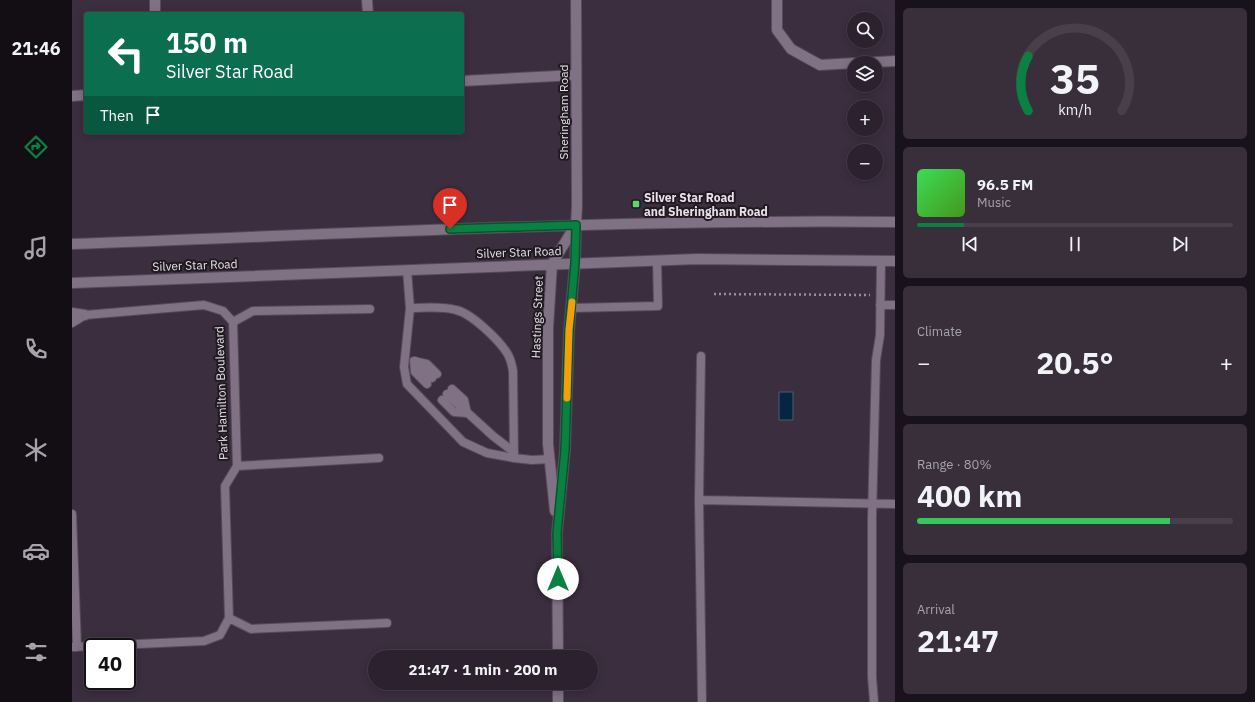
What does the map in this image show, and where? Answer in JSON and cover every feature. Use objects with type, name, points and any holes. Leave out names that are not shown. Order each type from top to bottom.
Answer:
[{"type":"main road","points":[[154,0],[155,12]]},
{"type":"main road","points":[[367,0],[368,12]]},
{"type":"main road","name":"Sheringham Road","points":[[576,0],[576,225]]},
{"type":"main road","points":[[777,0],[777,30],[791,49],[820,65],[847,63]]},
{"type":"main road","points":[[883,62],[895,61]]},
{"type":"main road","points":[[464,81],[576,75]]},
{"type":"main road","points":[[72,96],[84,95]]},
{"type":"main road","name":"Silver Star Road","points":[[72,244],[576,225],[782,221],[895,222]]},
{"type":"main road","name":"Hastings Street","points":[[557,533],[565,450],[576,225]]},
{"type":"main road","name":"Hastings Street","points":[[558,650],[557,533],[548,444],[548,328],[552,264],[576,225]]},
{"type":"main road","points":[[72,247],[86,243]]},
{"type":"main road","name":"Silver Star Road","points":[[72,283],[657,260],[895,261]]},
{"type":"main road","name":"Park Hamilton Boulevard","points":[[72,314],[85,314]]},
{"type":"main road","points":[[558,690],[558,702]]},
{"type":"lane","points":[[571,308],[658,306],[657,260]]},
{"type":"lane","points":[[874,702],[872,676],[872,504],[876,360],[880,335],[881,261]]},
{"type":"lane","points":[[407,270],[410,308],[404,367],[407,384],[463,442],[478,450],[487,453],[514,455],[532,460],[550,459]]},
{"type":"lane","name":"Park Hamilton Boulevard","points":[[85,314],[204,305],[224,311],[233,322],[237,466],[225,486],[229,618]]},
{"type":"lane","points":[[880,305],[895,305]]},
{"type":"lane","points":[[410,308],[456,309],[466,313],[479,323],[508,354],[513,371],[514,455]]},
{"type":"lane","points":[[233,322],[253,311],[370,309]]},
{"type":"lane","points":[[72,323],[85,314]]},
{"type":"lane","points":[[406,349],[414,361],[432,379]]},
{"type":"lane","points":[[701,356],[699,500],[702,702]]},
{"type":"lane","points":[[447,394],[514,455]]},
{"type":"lane","points":[[237,466],[380,458]]},
{"type":"lane","points":[[699,500],[895,504]]},
{"type":"lane","points":[[72,514],[74,647],[204,641],[220,635],[229,618],[251,629],[387,623]]},
{"type":"path","points":[[714,294],[880,296]]},
{"type":"water","points":[[779,392],[793,392],[793,420],[779,420]]},
{"type":"slow traffic","points":[[567,398],[569,330],[572,302]]},
{"type":"place","name":"Silver Star Road and Sheringham Road","points":[[636,204]]},
{"type":"route","points":[[450,229],[576,225],[575,263],[569,330],[565,450],[557,533],[558,579]]}]
